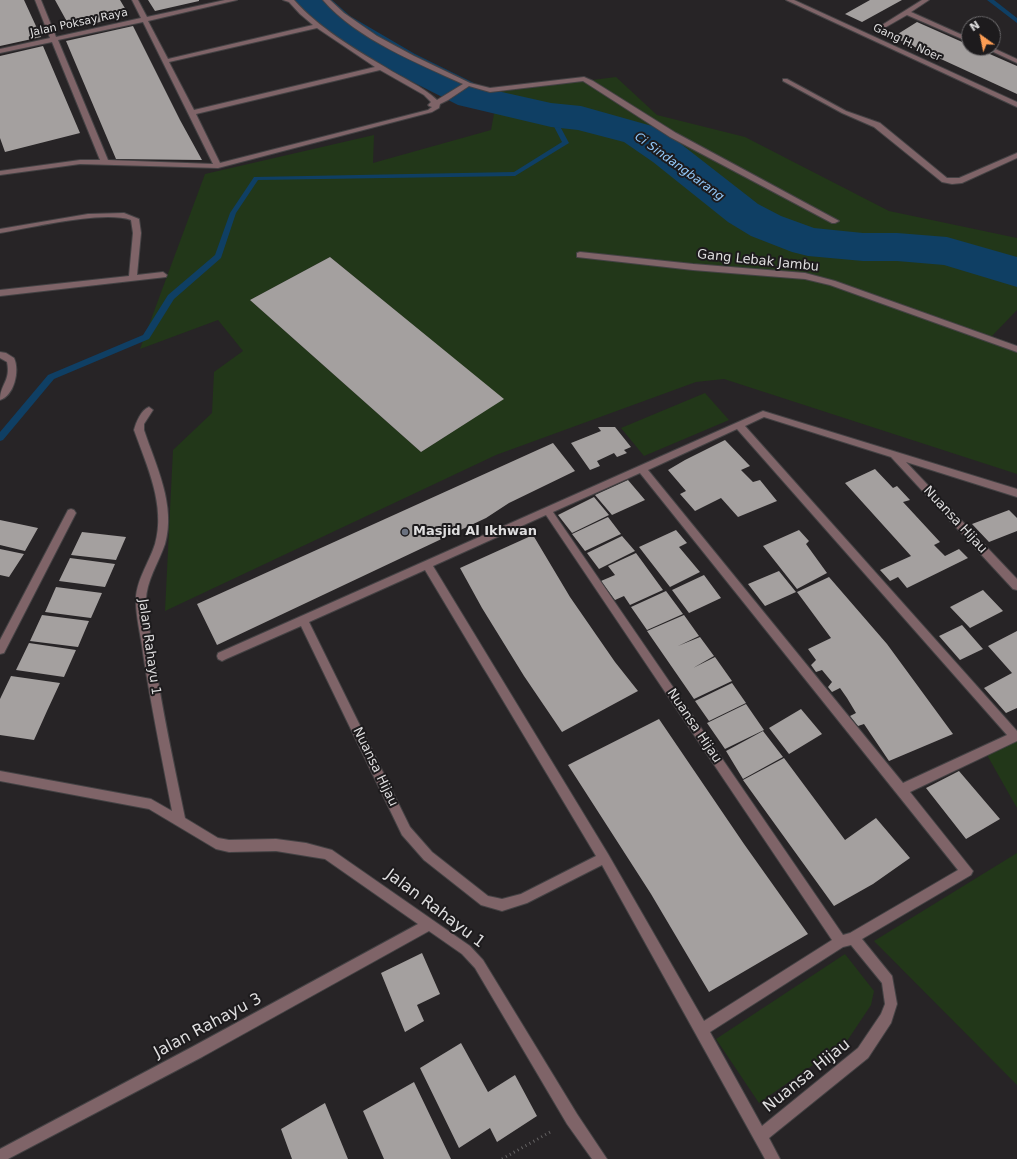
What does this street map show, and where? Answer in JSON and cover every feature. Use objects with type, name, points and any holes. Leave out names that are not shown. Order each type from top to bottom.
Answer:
[{"type":"street","points":[[38,0],[105,162]]},
{"type":"street","points":[[135,0],[218,166]]},
{"type":"street","name":"Jalan Poksay Raya","points":[[0,51],[231,0]]},
{"type":"street","points":[[282,0],[288,0],[318,26],[381,68],[426,94],[437,104],[437,107]]},
{"type":"street","points":[[326,0],[341,15],[374,36],[416,60],[466,85],[490,90],[576,79],[591,82],[673,135],[835,221]]},
{"type":"street","name":"Gang H. Noer","points":[[788,0],[1017,105]]},
{"type":"street","points":[[877,30],[926,0]]},
{"type":"street","points":[[906,12],[961,36]]},
{"type":"street","points":[[166,61],[318,26]]},
{"type":"street","points":[[1001,54],[1017,61]]},
{"type":"street","points":[[192,113],[381,68]]},
{"type":"street","points":[[785,80],[844,112],[877,125],[942,179],[955,183],[1017,155]]},
{"type":"street","points":[[437,107],[428,106],[446,99],[466,85]]},
{"type":"street","points":[[0,173],[80,162],[218,166],[430,111],[437,107]]},
{"type":"street","points":[[0,231],[88,216],[124,215],[135,219],[138,232],[133,279]]},
{"type":"street","name":"Gang Lebak Jambu","points":[[580,255],[693,267],[805,276],[832,283],[1017,349]]},
{"type":"street","points":[[0,293],[163,275]]},
{"type":"street","points":[[0,355],[12,360],[14,373],[13,381],[0,397]]},
{"type":"street","name":"Jalan Rahayu 1","points":[[149,410],[140,422],[139,430],[162,496],[162,531],[142,590],[141,601],[154,689],[180,820]]},
{"type":"street","name":"Nuansa Hijau","points":[[222,656],[763,414],[1017,493]]},
{"type":"street","points":[[740,425],[1016,736],[901,790]]},
{"type":"street","name":"Nuansa Hijau","points":[[894,454],[1017,586]]},
{"type":"street","points":[[641,468],[967,871],[853,938],[840,942],[702,1030]]},
{"type":"street","name":"Nuansa Hijau","points":[[547,510],[840,942]]},
{"type":"street","points":[[0,650],[71,513]]},
{"type":"street","name":"Nuansa Hijau","points":[[427,564],[604,858],[702,1030],[773,1159]]},
{"type":"street","name":"Nuansa Hijau","points":[[303,620],[406,831],[428,856],[485,901],[502,905],[523,899],[604,858]]},
{"type":"street","name":"Jalan Rahayu 1","points":[[0,776],[151,804],[180,820],[205,838],[216,843],[229,846],[276,845],[328,854],[466,950],[479,964],[572,1119],[600,1159]]},
{"type":"street","name":"Jalan Rahayu 3","points":[[0,1156],[198,1052],[430,924]]},
{"type":"street","name":"Nuansa Hijau","points":[[760,1136],[863,1053],[886,1018],[892,1004],[888,980],[853,938]]},
{"type":"path","points":[[502,1159],[572,1119]]},
{"type":"green space","points":[[616,77],[657,115],[745,137],[889,211],[1017,238],[1017,310],[992,336],[1017,346],[1017,474],[724,379],[696,382],[496,455],[165,611],[173,450],[212,413],[214,372],[243,351],[218,320],[140,349],[205,174],[374,135],[373,163],[491,130],[498,92]],"holes":[[[330,257],[503,399],[421,452],[250,300]]]},
{"type":"green space","points":[[705,393],[729,420],[644,456],[621,428]]},
{"type":"green space","points":[[1017,741],[1017,808],[987,755]]},
{"type":"green space","points":[[1017,853],[1017,1085],[874,941]]},
{"type":"green space","points":[[845,954],[874,991],[871,1005],[847,1041],[759,1103],[716,1039]]},
{"type":"building","points":[[0,0],[24,0],[41,37],[0,46]]},
{"type":"building","points":[[55,0],[120,0],[129,15],[71,29]]},
{"type":"building","points":[[148,0],[199,0],[199,1],[155,11]]},
{"type":"building","points":[[870,0],[902,0],[862,22],[845,14]]},
{"type":"building","points":[[917,22],[961,41],[961,56],[994,56],[1017,66],[1017,94],[893,37]]},
{"type":"building","points":[[133,26],[180,120],[202,160],[116,159],[66,41]]},
{"type":"building","points":[[43,46],[80,133],[5,152],[0,138],[0,56]]},
{"type":"building","points":[[330,257],[504,399],[421,452],[250,300]]},
{"type":"building","points":[[598,427],[615,427],[631,447],[624,450],[627,453],[617,457],[614,453],[597,461],[600,466],[590,470],[571,443],[601,431]]},
{"type":"building","points":[[725,440],[750,466],[741,470],[753,482],[760,480],[777,501],[738,517],[721,498],[695,511],[680,494],[686,491],[668,470]]},
{"type":"building","points":[[553,443],[575,471],[509,503],[486,518],[217,645],[197,604]]},
{"type":"building","points":[[875,469],[893,488],[897,486],[910,500],[903,502],[940,542],[934,545],[945,556],[959,549],[968,558],[907,588],[898,577],[890,581],[880,570],[911,556],[845,483]]},
{"type":"building","points":[[628,480],[645,500],[612,515],[595,495]]},
{"type":"building","points":[[594,497],[609,515],[572,533],[558,515]]},
{"type":"building","points":[[1009,510],[1017,518],[1017,531],[989,542],[972,524]]},
{"type":"building","points":[[608,517],[621,534],[585,551],[572,534]]},
{"type":"building","points":[[0,520],[38,528],[25,551],[0,545]]},
{"type":"building","points":[[676,530],[687,543],[679,547],[700,572],[670,587],[639,547]]},
{"type":"building","points":[[799,530],[809,541],[806,544],[827,573],[797,589],[763,546]]},
{"type":"building","points":[[82,532],[126,537],[116,560],[71,555]]},
{"type":"building","points":[[533,535],[570,597],[615,662],[638,691],[562,732],[524,676],[482,608],[460,568]]},
{"type":"building","points":[[622,536],[635,551],[599,569],[587,553]]},
{"type":"building","points":[[0,549],[24,554],[9,577],[0,575]]},
{"type":"building","points":[[636,553],[663,590],[630,605],[624,596],[615,600],[601,581],[615,575],[608,566]]},
{"type":"building","points":[[70,558],[115,564],[105,587],[59,581]]},
{"type":"building","points":[[779,571],[796,592],[765,606],[748,584]]},
{"type":"building","points":[[704,575],[721,598],[689,613],[672,590]]},
{"type":"building","points":[[829,577],[887,644],[953,734],[889,761],[864,724],[858,726],[850,716],[856,713],[840,688],[832,692],[828,687],[832,682],[822,670],[816,672],[811,665],[816,660],[808,649],[831,638],[797,592]]},
{"type":"building","points":[[56,587],[102,593],[91,618],[45,612]]},
{"type":"building","points":[[983,590],[1003,611],[970,628],[950,607]]},
{"type":"building","points":[[666,591],[683,614],[647,630],[631,607]]},
{"type":"building","points":[[42,615],[89,621],[78,647],[30,641]]},
{"type":"building","points":[[684,615],[699,636],[678,646],[700,637],[714,656],[693,668],[715,657],[732,681],[694,699],[647,631]]},
{"type":"building","points":[[962,625],[983,649],[960,660],[939,636]]},
{"type":"building","points":[[1017,631],[1017,708],[1006,713],[984,688],[1012,673],[988,646]]},
{"type":"building","points":[[29,643],[76,650],[64,677],[16,670]]},
{"type":"building","points":[[11,676],[60,683],[34,740],[0,735],[0,699]]},
{"type":"building","points":[[732,683],[746,703],[709,721],[695,701]]},
{"type":"building","points":[[746,704],[764,730],[725,749],[707,723]]},
{"type":"building","points":[[801,709],[822,734],[789,754],[769,728]]},
{"type":"building","points":[[659,719],[744,844],[808,934],[709,992],[651,894],[568,765]]},
{"type":"building","points":[[763,731],[783,757],[743,779],[726,751]]},
{"type":"building","points":[[784,758],[845,840],[876,818],[910,858],[873,884],[834,906],[743,780]]},
{"type":"building","points":[[959,771],[1000,819],[966,839],[926,788]]},
{"type":"building","points":[[422,953],[440,994],[417,1005],[424,1021],[405,1032],[381,973]]},
{"type":"building","points":[[461,1043],[488,1092],[515,1075],[537,1116],[497,1142],[490,1128],[459,1148],[420,1068]]},
{"type":"building","points":[[414,1082],[451,1159],[384,1159],[363,1111]]},
{"type":"building","points":[[325,1103],[348,1159],[292,1159],[281,1129]]},
{"type":"waterway","name":"Ci Sindangbarang","points":[[312,0],[337,24],[402,62],[472,97],[551,115],[581,118],[638,134],[667,153],[743,213],[766,226],[808,242],[863,247],[897,247],[947,251],[1017,272]]},
{"type":"waterway","points":[[990,0],[1017,21]]},
{"type":"waterway","points":[[0,438],[51,377],[146,337],[171,297],[218,256],[233,213],[256,178],[515,174],[566,143],[551,115]]},
{"type":"place","name":"Masjid Al Ikhwan","points":[[405,532]]}]
